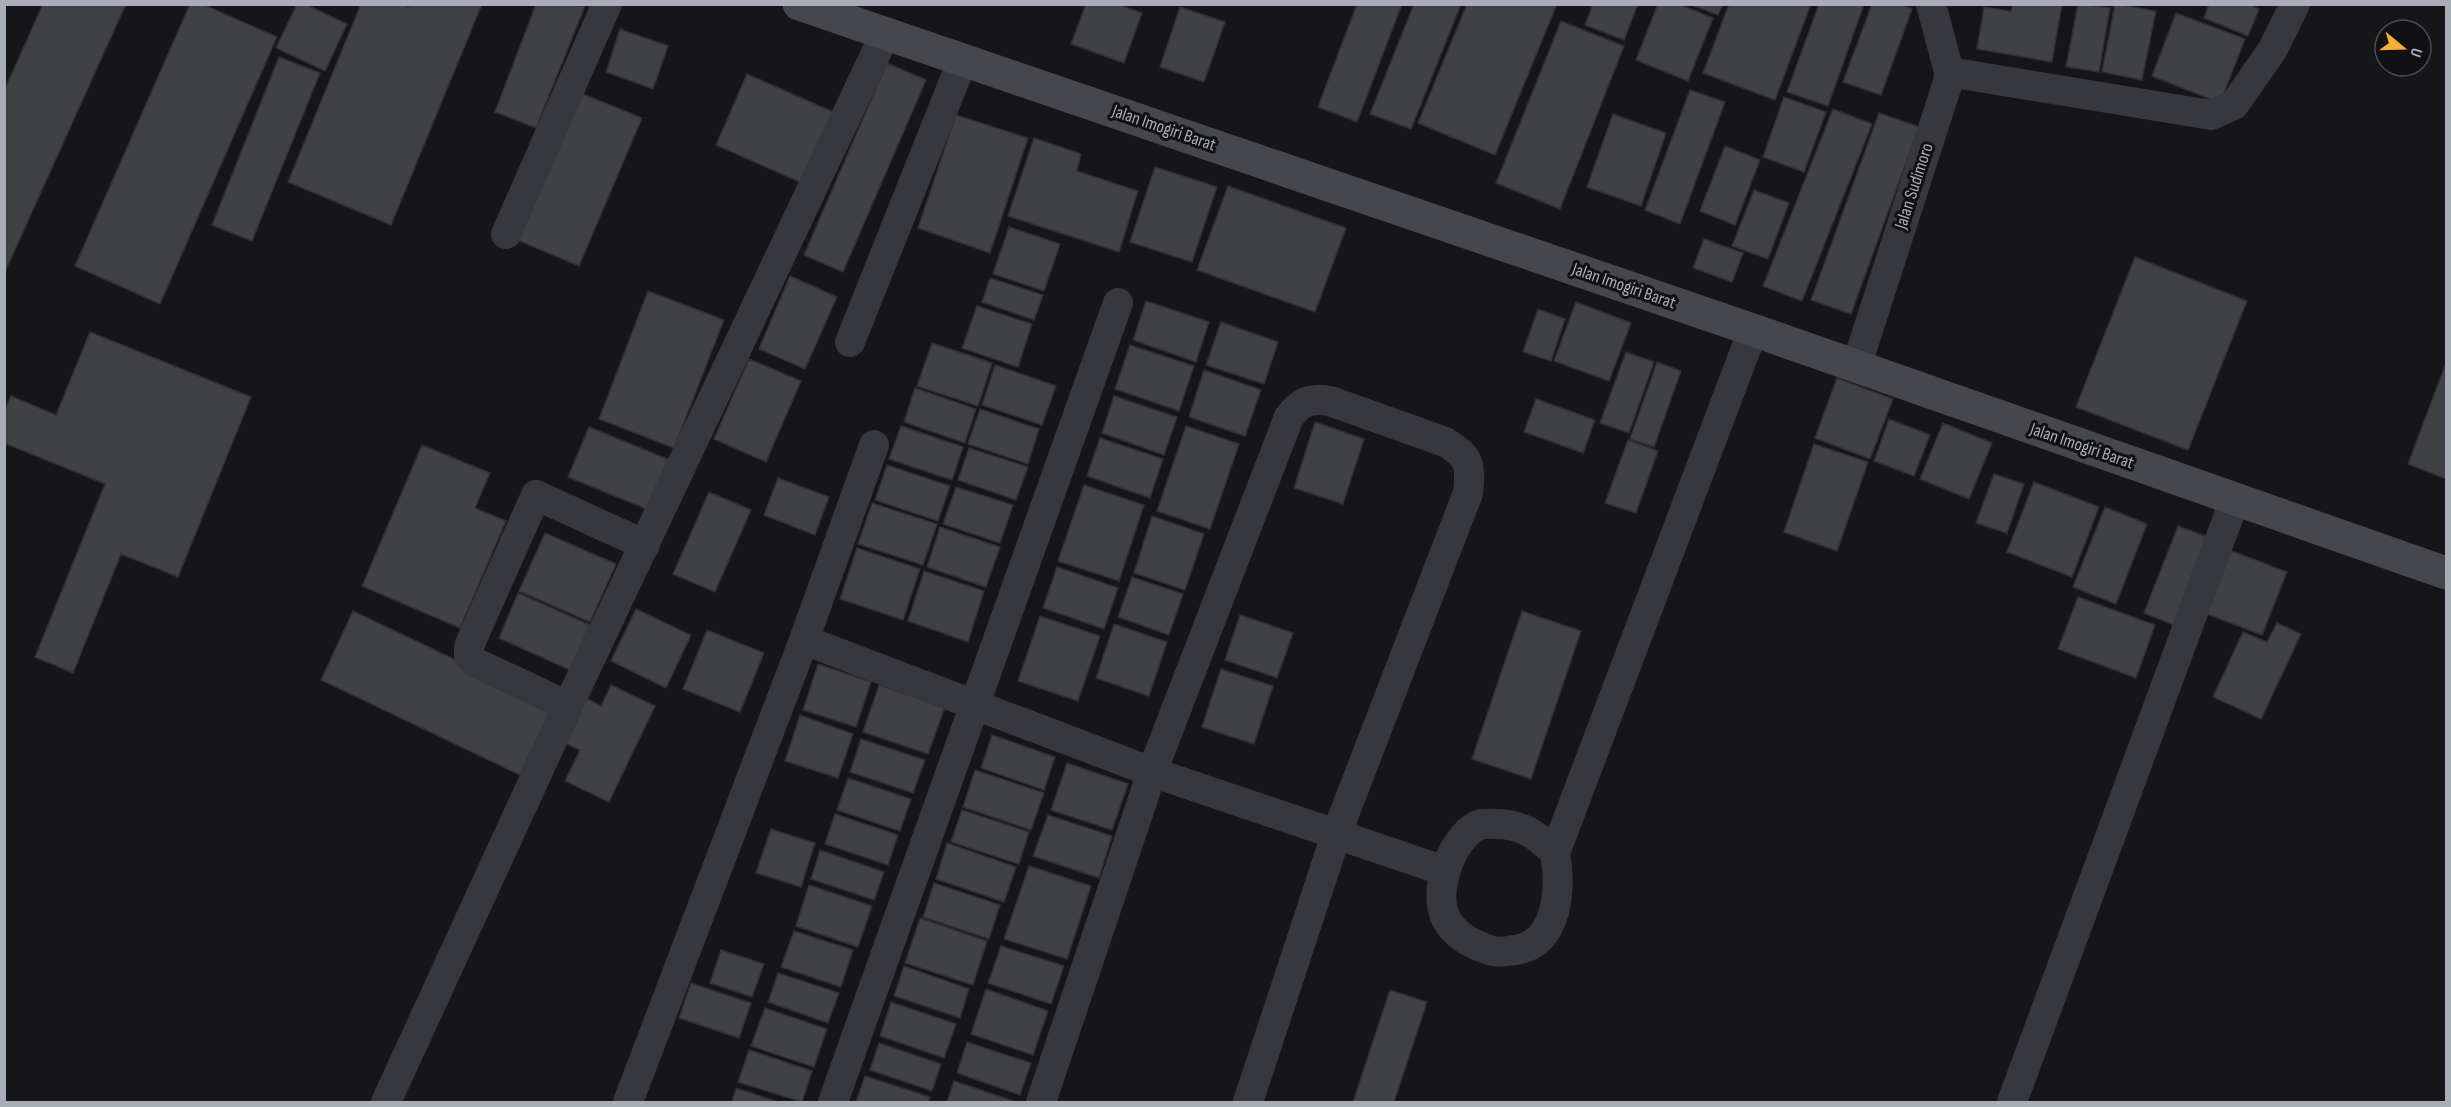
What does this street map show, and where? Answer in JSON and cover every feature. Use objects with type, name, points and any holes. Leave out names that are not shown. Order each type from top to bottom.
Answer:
[{"type":"main road","name":"Jalan Imogiri Barat","points":[[799,4],[1753,330],[2446,573]]},
{"type":"street","points":[[506,234],[607,4]]},
{"type":"street","name":"Jalan Sudimoro","points":[[1856,367],[1948,82],[1948,72],[1931,4]]},
{"type":"street","points":[[1948,72],[2211,115],[2234,105],[2273,49],[2295,4]]},
{"type":"street","points":[[386,1102],[568,706],[885,34]]},
{"type":"street","points":[[850,342],[963,59]]},
{"type":"street","points":[[833,1102],[1118,303]]},
{"type":"street","points":[[1555,853],[1534,833],[1512,824],[1480,824],[1462,837],[1445,871],[1441,898],[1449,924],[1470,944],[1498,952],[1526,949],[1547,929],[1557,901],[1559,877],[1555,853],[1753,330]]},
{"type":"street","points":[[1041,1102],[1152,772],[1289,417],[1298,405],[1315,399],[1330,401],[1446,442],[1463,452],[1470,471],[1468,493],[1336,835],[1248,1102]]},
{"type":"street","points":[[628,1102],[804,640],[874,445]]},
{"type":"street","points":[[568,706],[474,663],[469,656],[469,646],[536,495],[645,545]]},
{"type":"street","points":[[2012,1102],[2235,499]]},
{"type":"street","points":[[804,640],[1152,772],[1445,871]]},
{"type":"building","points":[[43,4],[126,4],[4,274],[4,91]]},
{"type":"building","points":[[190,4],[202,4],[277,37],[160,304],[75,266]]},
{"type":"building","points":[[297,4],[305,4],[347,24],[325,71],[276,48]]},
{"type":"building","points":[[361,4],[402,4],[408,7],[409,4],[482,4],[391,225],[288,182]]},
{"type":"building","points":[[536,4],[585,6],[536,128],[495,112]]},
{"type":"building","points":[[1086,4],[1117,4],[1142,13],[1124,63],[1071,44]]},
{"type":"building","points":[[1357,4],[1402,4],[1357,122],[1318,107]]},
{"type":"building","points":[[1414,4],[1461,4],[1411,129],[1370,114]]},
{"type":"building","points":[[1467,4],[1557,4],[1495,155],[1418,123]]},
{"type":"building","points":[[1593,4],[1638,4],[1624,40],[1585,25]]},
{"type":"building","points":[[1658,4],[1678,4],[1713,18],[1688,81],[1636,60]]},
{"type":"building","points":[[1689,4],[1723,4],[1718,15]]},
{"type":"building","points":[[1729,4],[1811,4],[1775,100],[1703,73]]},
{"type":"building","points":[[1819,4],[1864,4],[1828,106],[1787,92]]},
{"type":"building","points":[[1872,4],[1899,4],[1912,9],[1881,95],[1843,82]]},
{"type":"building","points":[[2013,4],[2062,4],[2052,62],[1977,49],[1984,7],[2011,11]]},
{"type":"building","points":[[2078,4],[2110,8],[2099,72],[2066,67]]},
{"type":"building","points":[[2115,4],[2156,11],[2142,80],[2102,72]]},
{"type":"building","points":[[2209,4],[2249,4],[2259,9],[2248,36],[2204,18]]},
{"type":"building","points":[[1180,7],[1225,22],[1204,82],[1160,67]]},
{"type":"building","points":[[2176,13],[2245,39],[2220,103],[2152,76]]},
{"type":"building","points":[[1561,21],[1624,46],[1560,209],[1496,183]]},
{"type":"building","points":[[620,29],[668,46],[653,89],[606,72]]},
{"type":"building","points":[[279,57],[320,73],[252,241],[212,225]]},
{"type":"building","points":[[887,63],[926,80],[843,272],[804,255]]},
{"type":"building","points":[[747,74],[833,112],[802,183],[716,145]]},
{"type":"building","points":[[1690,90],[1725,102],[1680,224],[1645,210]]},
{"type":"building","points":[[578,92],[642,118],[579,266],[515,239]]},
{"type":"building","points":[[1784,97],[1826,112],[1804,172],[1763,157]]},
{"type":"building","points":[[1833,109],[1872,124],[1802,301],[1763,286]]},
{"type":"building","points":[[1879,113],[1919,127],[1851,314],[1811,300]]},
{"type":"building","points":[[1613,114],[1666,133],[1641,206],[1587,187]]},
{"type":"building","points":[[956,115],[1028,138],[990,253],[918,228]]},
{"type":"building","points":[[1034,138],[1081,154],[1077,171],[1138,191],[1119,252],[1008,216]]},
{"type":"building","points":[[1725,146],[1760,160],[1735,225],[1700,211]]},
{"type":"building","points":[[1155,167],[1217,187],[1192,262],[1130,242]]},
{"type":"building","points":[[1228,186],[1346,228],[1315,312],[1197,270]]},
{"type":"building","points":[[1754,190],[1789,203],[1768,259],[1732,246]]},
{"type":"building","points":[[1009,227],[1060,244],[1044,291],[993,274]]},
{"type":"building","points":[[1704,239],[1743,253],[1732,282],[1693,268]]},
{"type":"building","points":[[2135,257],[2247,301],[2188,450],[2076,407]]},
{"type":"building","points":[[790,276],[837,297],[805,369],[759,349]]},
{"type":"building","points":[[990,278],[1043,295],[1034,320],[982,302]]},
{"type":"building","points":[[648,291],[724,320],[674,448],[599,419]]},
{"type":"building","points":[[1146,301],[1209,322],[1196,362],[1133,340]]},
{"type":"building","points":[[1576,302],[1631,323],[1609,381],[1554,361]]},
{"type":"building","points":[[977,306],[1032,324],[1018,367],[962,348]]},
{"type":"building","points":[[1538,309],[1565,319],[1551,361],[1523,352]]},
{"type":"building","points":[[1221,322],[1278,342],[1264,384],[1206,365]]},
{"type":"building","points":[[90,332],[251,397],[178,577],[121,554],[73,673],[35,657],[105,484],[4,443],[4,412],[11,396],[56,415]]},
{"type":"building","points":[[932,343],[992,363],[978,406],[917,386]]},
{"type":"building","points":[[1130,345],[1194,366],[1179,411],[1115,389]]},
{"type":"building","points":[[1626,352],[1654,362],[1629,433],[1600,423]]},
{"type":"building","points":[[749,359],[801,381],[766,462],[714,439]]},
{"type":"building","points":[[1657,362],[1681,371],[1654,447],[1630,439]]},
{"type":"building","points":[[2446,363],[2446,479],[2408,464]]},
{"type":"building","points":[[995,365],[1056,386],[1042,425],[982,405]]},
{"type":"building","points":[[1204,370],[1261,390],[1245,436],[1189,417]]},
{"type":"building","points":[[1837,378],[1893,399],[1870,459],[1815,438]]},
{"type":"building","points":[[915,388],[976,409],[965,443],[904,422]]},
{"type":"building","points":[[1114,396],[1177,417],[1164,455],[1102,433]]},
{"type":"building","points":[[1536,399],[1595,420],[1583,453],[1524,432]]},
{"type":"building","points":[[980,409],[1039,429],[1028,464],[968,444]]},
{"type":"building","points":[[1889,419],[1930,435],[1914,476],[1874,461]]},
{"type":"building","points":[[1315,422],[1364,439],[1343,504],[1294,488]]},
{"type":"building","points":[[1943,423],[1992,443],[1969,499],[1920,479]]},
{"type":"building","points":[[901,426],[963,447],[952,480],[889,459]]},
{"type":"building","points":[[1186,426],[1239,444],[1210,529],[1157,511]]},
{"type":"building","points":[[589,427],[675,462],[654,512],[568,477]]},
{"type":"building","points":[[1100,438],[1163,459],[1150,498],[1087,476]]},
{"type":"building","points":[[1628,440],[1658,451],[1636,513],[1605,503]]},
{"type":"building","points":[[1814,444],[1868,462],[1837,551],[1784,532]]},
{"type":"building","points":[[422,445],[490,473],[475,508],[506,521],[460,628],[362,586]]},
{"type":"building","points":[[969,448],[1028,467],[1016,500],[958,480]]},
{"type":"building","points":[[887,465],[950,486],[938,521],[875,500]]},
{"type":"building","points":[[1994,474],[2024,484],[2007,533],[1976,523]]},
{"type":"building","points":[[778,478],[829,497],[815,535],[764,515]]},
{"type":"building","points":[[2034,482],[2099,507],[2072,577],[2007,552]]},
{"type":"building","points":[[1084,485],[1144,505],[1119,581],[1058,561]]},
{"type":"building","points":[[956,487],[1013,505],[1000,543],[943,524]]},
{"type":"building","points":[[709,492],[751,510],[715,592],[673,574]]},
{"type":"building","points":[[872,503],[937,524],[923,565],[858,544]]},
{"type":"building","points":[[2105,507],[2147,524],[2116,604],[2073,587]]},
{"type":"building","points":[[1152,516],[1204,534],[1185,590],[1134,573]]},
{"type":"building","points":[[2178,526],[2216,540],[2181,628],[2144,613]]},
{"type":"building","points":[[940,527],[1000,547],[986,587],[927,567]]},
{"type":"building","points":[[545,533],[616,564],[590,622],[519,591]]},
{"type":"building","points":[[857,548],[920,569],[903,620],[840,599]]},
{"type":"building","points":[[2224,548],[2287,572],[2262,635],[2199,611]]},
{"type":"building","points":[[1057,567],[1118,588],[1104,629],[1043,608]]},
{"type":"building","points":[[924,571],[984,591],[968,642],[908,621]]},
{"type":"building","points":[[1132,577],[1183,594],[1169,635],[1118,617]]},
{"type":"building","points":[[518,593],[590,625],[570,670],[499,638]]},
{"type":"building","points":[[2078,597],[2155,625],[2136,678],[2058,649]]},
{"type":"building","points":[[636,609],[691,635],[666,688],[611,661]]},
{"type":"building","points":[[353,611],[553,706],[520,775],[321,680]]},
{"type":"building","points":[[1522,611],[1581,631],[1531,779],[1472,759]]},
{"type":"building","points":[[1240,615],[1293,633],[1277,678],[1225,660]]},
{"type":"building","points":[[1040,616],[1100,636],[1078,701],[1018,681]]},
{"type":"building","points":[[2277,623],[2301,634],[2261,719],[2213,697],[2243,632],[2267,642]]},
{"type":"building","points":[[1114,624],[1167,642],[1149,696],[1096,678]]},
{"type":"building","points":[[707,630],[764,653],[740,712],[683,689]]},
{"type":"building","points":[[818,664],[871,682],[856,727],[803,710]]},
{"type":"building","points":[[1221,669],[1273,686],[1254,744],[1202,727]]},
{"type":"building","points":[[611,685],[655,706],[609,802],[565,781],[580,750],[565,743],[586,698],[601,706]]},
{"type":"building","points":[[879,685],[945,707],[928,754],[863,732]]},
{"type":"building","points":[[800,715],[853,734],[838,778],[785,761]]},
{"type":"building","points":[[992,735],[1055,757],[1044,790],[981,768]]},
{"type":"building","points":[[861,739],[925,760],[913,793],[850,772]]},
{"type":"building","points":[[1067,763],[1128,784],[1112,830],[1051,810]]},
{"type":"building","points":[[975,770],[1044,793],[1031,830],[963,807]]},
{"type":"building","points":[[848,778],[911,799],[900,831],[837,810]]},
{"type":"building","points":[[962,810],[1029,832],[1019,864],[951,842]]},
{"type":"building","points":[[835,814],[898,835],[888,865],[825,844]]},
{"type":"building","points":[[1048,815],[1112,836],[1099,878],[1033,856]]},
{"type":"building","points":[[771,829],[815,843],[801,887],[756,873]]},
{"type":"building","points":[[947,843],[1016,867],[1004,902],[936,879]]},
{"type":"building","points":[[820,850],[884,872],[874,900],[811,879]]},
{"type":"building","points":[[1029,866],[1091,886],[1067,959],[1004,939]]},
{"type":"building","points":[[934,883],[1000,905],[989,939],[923,917]]},
{"type":"building","points":[[809,885],[872,906],[858,947],[796,926]]},
{"type":"building","points":[[920,918],[987,941],[973,985],[905,963]]},
{"type":"building","points":[[794,931],[853,950],[841,987],[781,967]]},
{"type":"building","points":[[1001,946],[1064,966],[1051,1004],[988,983]]},
{"type":"building","points":[[721,950],[764,964],[752,997],[710,983]]},
{"type":"building","points":[[904,966],[969,989],[960,1018],[894,996]]},
{"type":"building","points":[[778,973],[839,993],[828,1023],[768,1002]]},
{"type":"building","points":[[691,983],[751,1003],[739,1038],[679,1018]]},
{"type":"building","points":[[986,989],[1048,1011],[1033,1055],[971,1034]]},
{"type":"building","points":[[1390,990],[1427,1002],[1394,1102],[1353,1102]]},
{"type":"building","points":[[891,1002],[956,1024],[944,1058],[880,1036]]},
{"type":"building","points":[[765,1008],[827,1029],[814,1067],[751,1046]]},
{"type":"building","points":[[967,1042],[1031,1063],[1020,1095],[957,1073]]},
{"type":"building","points":[[879,1043],[941,1064],[932,1091],[870,1070]]},
{"type":"building","points":[[749,1050],[812,1071],[802,1102],[738,1082]]},
{"type":"building","points":[[865,1076],[930,1097],[928,1102],[856,1102]]},
{"type":"building","points":[[954,1081],[1016,1102],[947,1102]]},
{"type":"building","points":[[736,1088],[778,1102],[732,1102]]}]
